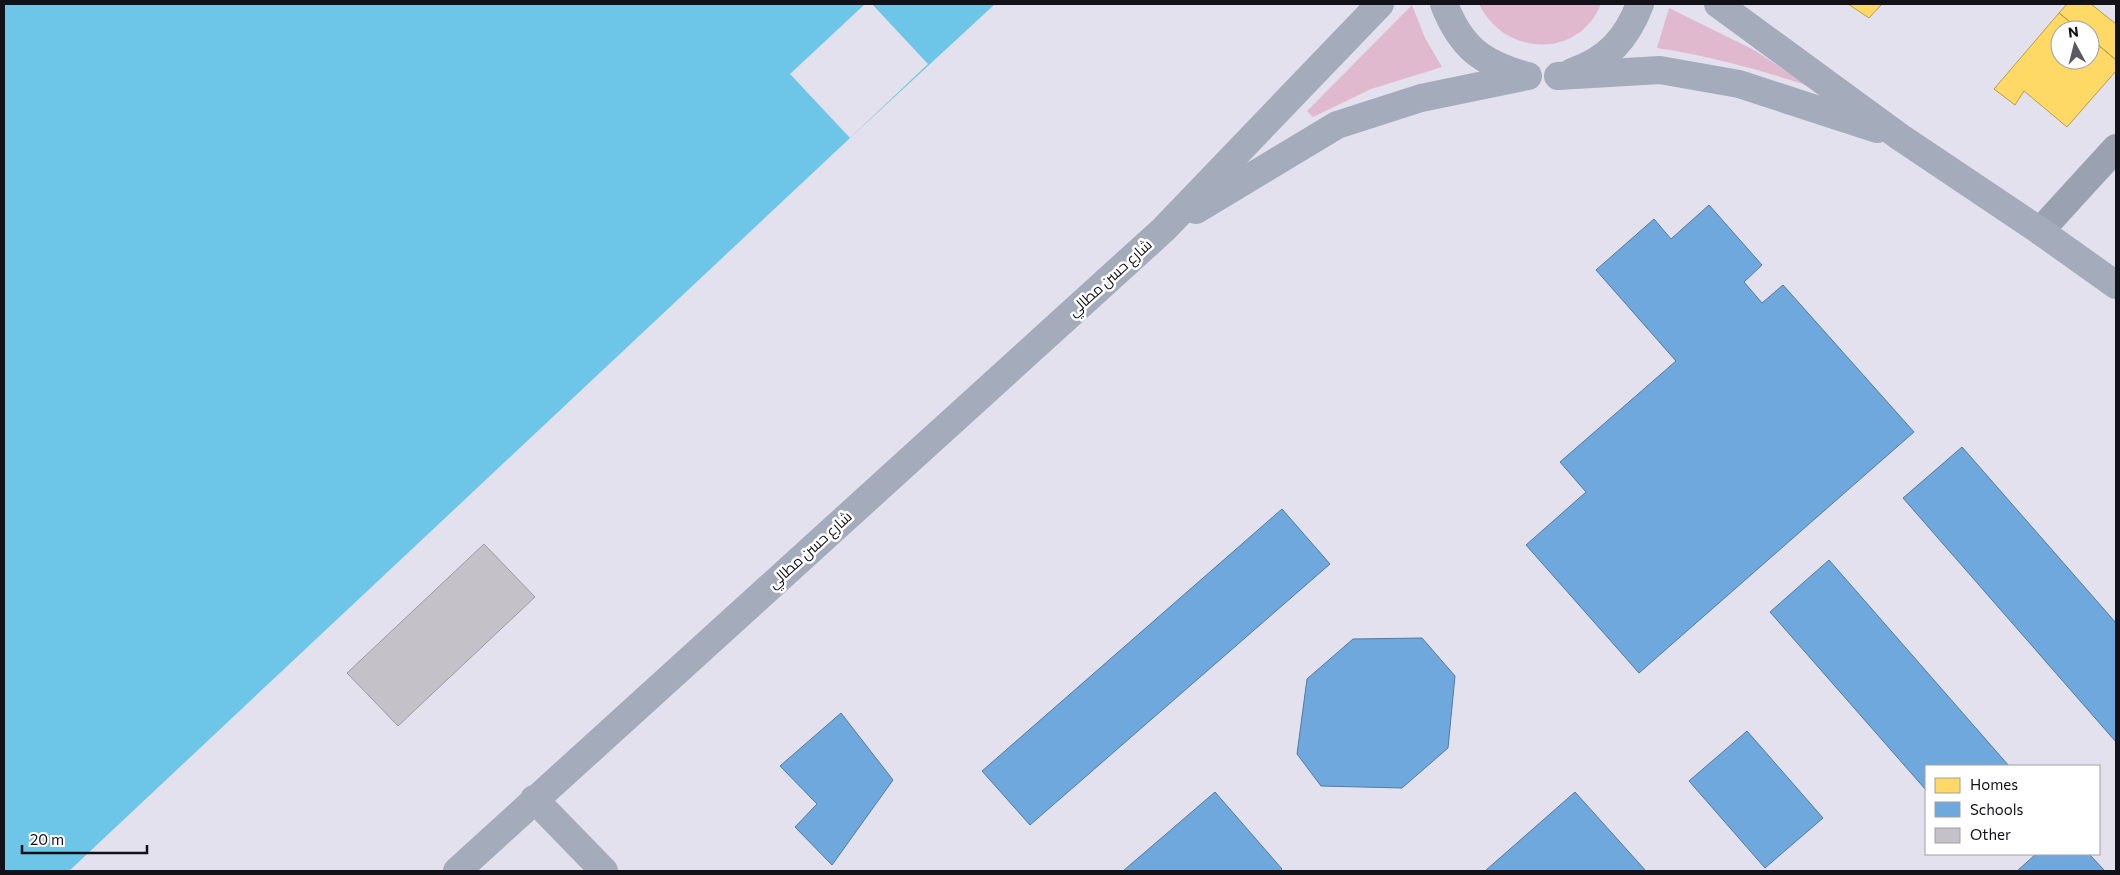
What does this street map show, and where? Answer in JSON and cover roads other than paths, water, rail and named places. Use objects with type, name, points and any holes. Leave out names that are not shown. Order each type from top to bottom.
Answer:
[{"type":"street","points":[[1164,229],[1380,4]]},
{"type":"street","points":[[1444,4],[1452,25],[1472,50],[1498,67],[1528,76]]},
{"type":"street","points":[[1558,76],[1587,67],[1612,49],[1632,26],[1640,4]]},
{"type":"street","points":[[1718,4],[1900,137],[2040,230],[2116,285]]},
{"type":"street","points":[[1164,229],[1337,125],[1421,98],[1528,76],[1660,70],[1739,84],[1900,137]]},
{"type":"street","points":[[2040,230],[2116,148]]},
{"type":"street","name":"شارع حسن مطالي","points":[[457,871],[534,799],[1164,229]]},
{"type":"street","points":[[534,799],[604,871]]},
{"type":"water","points":[[4,4],[995,4],[69,871],[4,871]]}]
